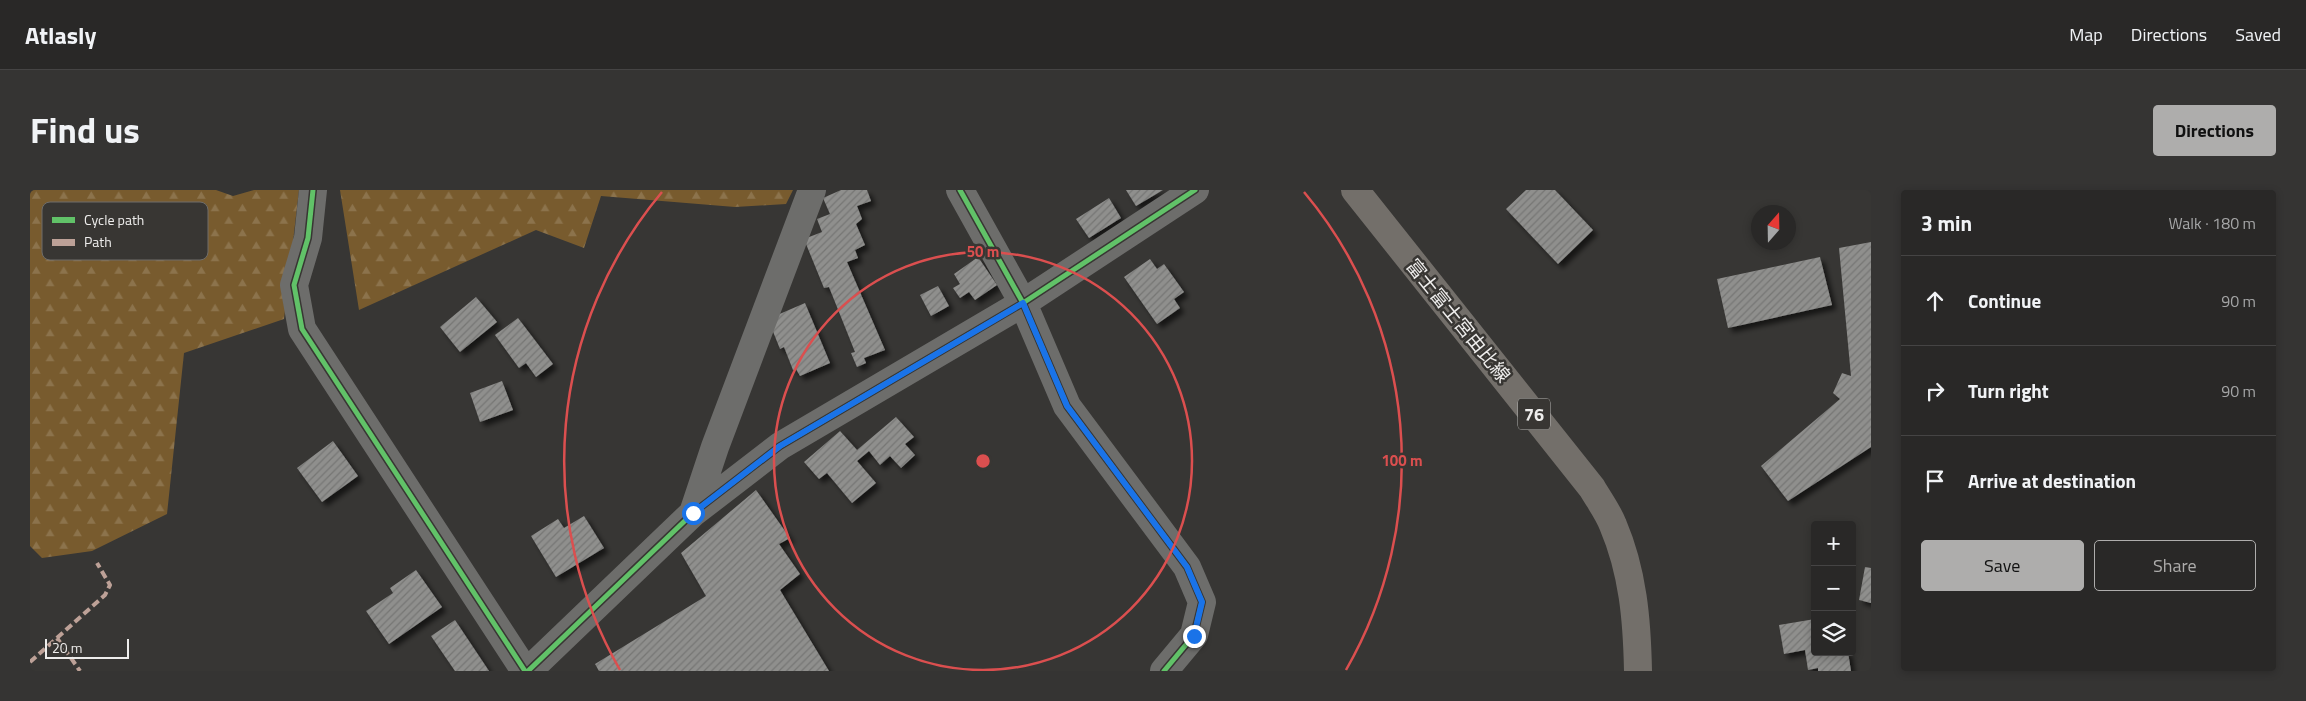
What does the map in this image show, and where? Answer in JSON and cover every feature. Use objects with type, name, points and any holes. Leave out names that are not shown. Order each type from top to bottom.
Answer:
[{"type":"main road","name":"富士富士宮由比線","points":[[1355,190],[1592,488],[1613,524],[1630,573],[1637,623],[1638,671]]},
{"type":"street","points":[[313,190],[308,238],[294,286],[302,329],[526,671],[693,513],[780,446],[1023,303],[1195,190]]},
{"type":"street","points":[[693,513],[715,447],[812,190]]},
{"type":"street","points":[[960,190],[1023,303],[1067,406],[1187,567],[1202,602],[1194,636],[1164,671]]},
{"type":"green space","points":[[30,190],[216,190],[233,196],[254,190],[299,190],[284,319],[184,353],[167,514],[92,551],[42,558],[30,546]]},
{"type":"green space","points":[[340,190],[793,190],[786,204],[735,207],[601,196],[584,248],[536,230],[359,310]]},
{"type":"building","points":[[841,190],[867,190],[871,201],[857,206],[862,219],[856,224],[865,245],[855,250],[858,258],[847,262],[885,350],[864,358],[866,363],[857,367],[851,353],[855,352],[829,287],[824,288],[804,239],[822,232],[817,219],[830,214],[823,198]]},
{"type":"building","points":[[1126,190],[1163,190],[1136,206]]},
{"type":"building","points":[[1526,190],[1555,190],[1593,230],[1558,264],[1506,209]]},
{"type":"building","points":[[1109,198],[1121,218],[1089,238],[1076,219]]},
{"type":"building","points":[[1871,242],[1871,447],[1788,501],[1761,466],[1840,399],[1833,393],[1842,373],[1851,376],[1839,248]]},
{"type":"building","points":[[978,257],[997,285],[975,300],[969,292],[960,298],[953,288],[960,284],[954,274]]},
{"type":"building","points":[[1820,257],[1832,305],[1728,328],[1717,279]]},
{"type":"building","points":[[1150,259],[1157,269],[1164,264],[1184,292],[1174,299],[1180,308],[1157,324],[1124,277]]},
{"type":"building","points":[[938,286],[949,306],[931,316],[920,295]]},
{"type":"building","points":[[476,297],[497,322],[460,352],[440,327]]},
{"type":"building","points":[[805,303],[830,363],[800,376],[796,369],[793,370],[784,347],[780,349],[768,319]]},
{"type":"building","points":[[518,318],[553,364],[536,377],[526,363],[519,368],[495,335]]},
{"type":"building","points":[[502,381],[513,410],[480,422],[470,393]]},
{"type":"building","points":[[896,417],[914,437],[905,444],[915,455],[901,468],[890,456],[880,465],[869,451],[857,461],[876,483],[852,503],[827,473],[819,479],[804,462],[840,431],[857,450]]},
{"type":"building","points":[[333,441],[358,476],[322,502],[297,468]]},
{"type":"building","points":[[756,490],[790,538],[779,544],[800,574],[780,590],[829,671],[599,671],[595,664],[706,596],[681,553]]},
{"type":"building","points":[[584,516],[604,548],[556,577],[531,536],[558,519],[564,528]]},
{"type":"building","points":[[1865,567],[1871,568],[1871,603],[1859,600]]},
{"type":"building","points":[[416,570],[442,607],[389,644],[366,611],[393,593],[390,588]]},
{"type":"building","points":[[455,620],[489,671],[455,671],[431,636]]},
{"type":"building","points":[[1811,620],[1811,656],[1849,656],[1851,671],[1818,671],[1818,668],[1808,670],[1805,650],[1784,654],[1779,625]]},
{"type":"marked path","points":[[30,662],[105,595],[110,585],[97,563]]},
{"type":"marked path","points":[[57,638],[80,671]]},
{"type":"cycle path","points":[[313,190],[308,238],[294,285],[302,329],[525,671]]},
{"type":"cycle path","points":[[960,190],[1023,303],[1067,406],[1187,567],[1202,602],[1194,635],[1164,671]]},
{"type":"cycle path","points":[[528,671],[693,513],[780,446],[1023,303],[1195,190]]},
{"type":"route","points":[[693,513],[780,446],[1023,303],[1067,406],[1187,567],[1202,602],[1194,636]]}]
